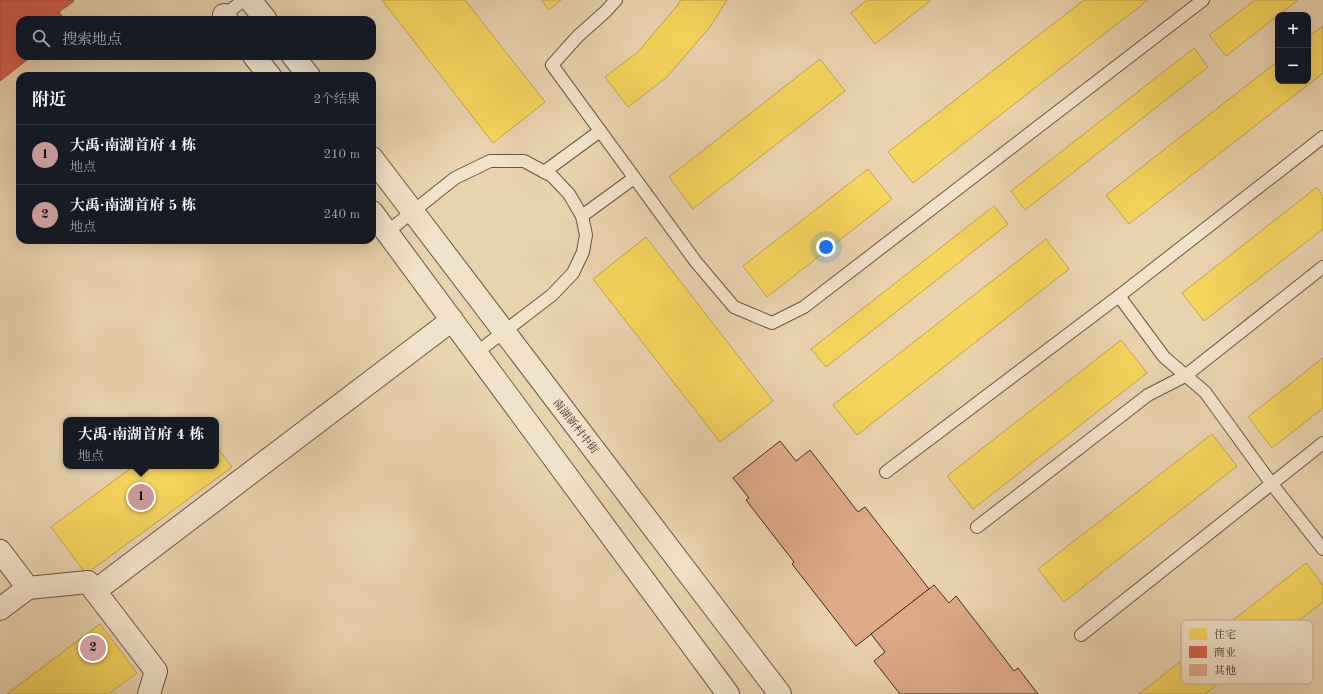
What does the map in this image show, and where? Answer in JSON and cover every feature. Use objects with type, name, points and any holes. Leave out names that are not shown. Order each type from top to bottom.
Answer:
[{"type":"street","points":[[250,0],[263,16]]},
{"type":"street","points":[[257,60],[267,72]]},
{"type":"street","points":[[296,60],[306,72]]},
{"type":"street","name":"南湖新村中街","points":[[376,163],[780,694]]},
{"type":"street","points":[[376,217],[728,694]]},
{"type":"street","points":[[95,591],[452,320]]},
{"type":"street","points":[[0,552],[28,588]]},
{"type":"street","points":[[0,609],[28,588],[88,582],[156,671],[149,694]]},
{"type":"lane","points":[[228,16],[244,0]]},
{"type":"lane","points":[[616,0],[578,36],[552,65],[696,262],[734,307],[772,323],[804,307],[1203,0]]},
{"type":"lane","points":[[544,172],[600,131]]},
{"type":"lane","points":[[886,472],[1119,296],[1323,137]]},
{"type":"lane","points":[[387,232],[455,178],[490,161],[524,162],[552,176],[569,194],[582,216],[586,235],[583,252],[573,273],[552,295],[476,352]]},
{"type":"lane","points":[[582,216],[634,178]]},
{"type":"lane","points":[[977,526],[1148,395],[1185,376],[1323,267]]},
{"type":"lane","points":[[1119,296],[1164,358],[1205,392],[1271,483],[1323,549]]},
{"type":"lane","points":[[1081,635],[1323,443]]},
{"type":"building: 住宅","points":[[382,0],[465,0],[545,102],[493,143]]},
{"type":"building: 住宅","points":[[541,0],[561,0],[549,10]]},
{"type":"building: 住宅","points":[[681,0],[727,0],[710,27],[667,77],[628,107],[605,77],[638,52]]},
{"type":"building: 住宅","points":[[867,0],[931,0],[875,44],[851,13]]},
{"type":"building: 住宅","points":[[1084,0],[1148,0],[913,183],[888,152]]},
{"type":"building: 住宅","points":[[1255,0],[1298,0],[1283,12],[1275,12],[1275,18],[1226,56],[1209,35]]},
{"type":"building: 住宅","points":[[1323,26],[1323,73],[1311,82],[1311,48],[1311,35]]},
{"type":"building: 住宅","points":[[1194,48],[1208,67],[1025,210],[1011,191]]},
{"type":"building: 住宅","points":[[820,59],[845,91],[693,209],[669,177]]},
{"type":"building: 住宅","points":[[1275,63],[1275,84],[1309,84],[1129,224],[1106,195]]},
{"type":"building: 住宅","points":[[868,169],[892,199],[767,297],[743,266]]},
{"type":"building: 住宅","points":[[1317,187],[1323,196],[1323,229],[1204,321],[1182,293]]},
{"type":"building: 住宅","points":[[994,206],[1008,224],[826,367],[811,349]]},
{"type":"building: 住宅","points":[[646,237],[773,401],[720,442],[593,279]]},
{"type":"building: 住宅","points":[[1046,239],[1069,269],[857,435],[833,405]]},
{"type":"building: 住宅","points":[[1121,340],[1147,373],[973,509],[947,476]]},
{"type":"building: 住宅","points":[[1323,358],[1323,408],[1272,448],[1248,417]]},
{"type":"building: 住宅","points":[[1212,434],[1237,466],[1064,602],[1038,569]]},
{"type":"building: 住宅","points":[[219,450],[232,467],[86,574],[51,527],[130,469],[219,469]]},
{"type":"building: 住宅","points":[[1306,563],[1323,585],[1323,602],[1300,620],[1233,620]]},
{"type":"building: 住宅","points":[[100,624],[137,673],[108,694],[7,694]]},
{"type":"building: 住宅","points":[[1181,661],[1181,684],[1218,684],[1205,694],[1139,694]]},
{"type":"building: 商业","points":[[0,0],[73,0],[74,1],[59,12],[62,16],[16,16],[16,60],[27,60],[0,81]]},
{"type":"building: 其他","points":[[780,441],[796,461],[810,450],[858,512],[865,507],[929,589],[856,646],[792,564],[794,562],[746,500],[749,498],[733,478]]},
{"type":"building: 其他","points":[[934,585],[949,603],[956,596],[1014,671],[1018,668],[1038,694],[900,694],[874,661],[885,652],[871,634]]},
{"type":"place","name":"大禹·南湖首府 4 栋","points":[[141,497]]},
{"type":"place","name":"大禹·南湖首府 5 栋","points":[[93,648]]}]
